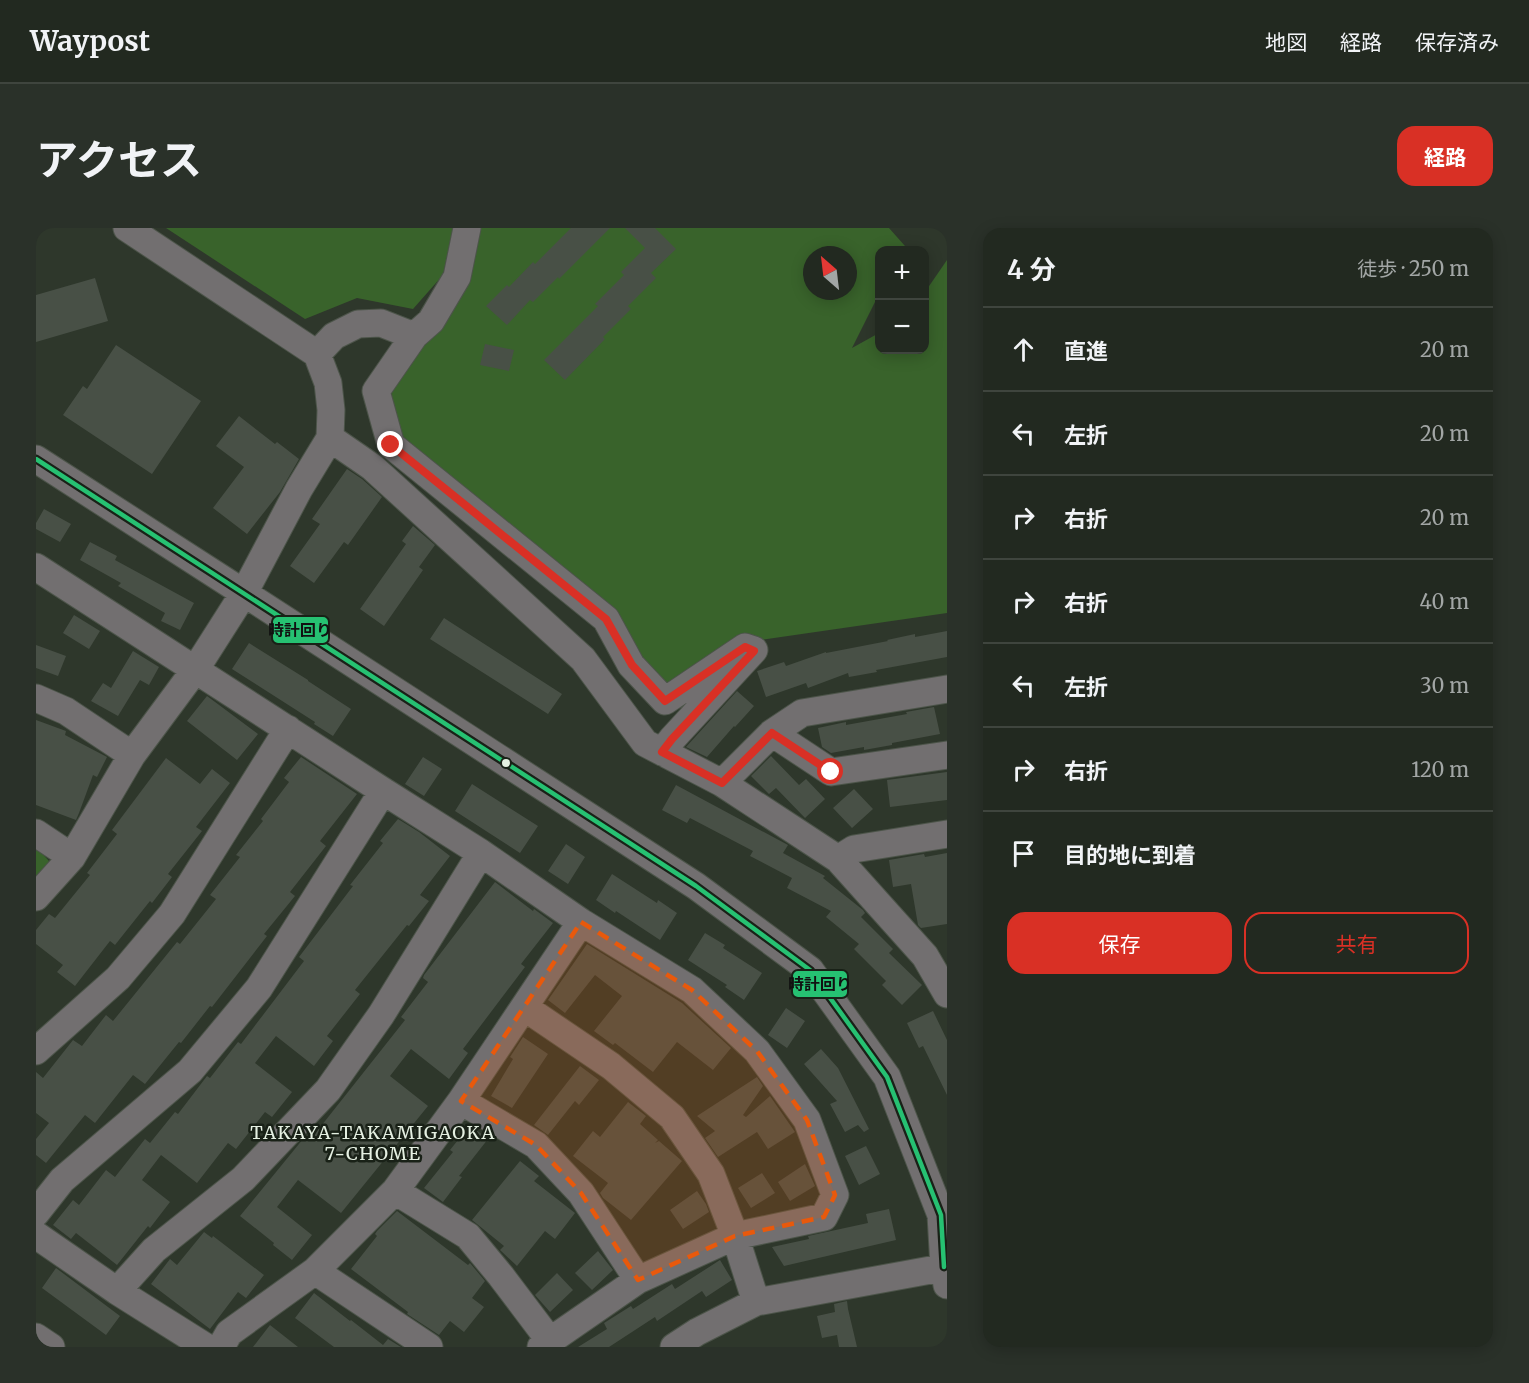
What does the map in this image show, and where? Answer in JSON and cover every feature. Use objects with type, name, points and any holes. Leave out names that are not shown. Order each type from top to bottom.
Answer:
[{"type":"street","points":[[36,897],[72,857],[132,755],[195,670],[244,593],[299,489],[330,438],[331,411],[328,383],[317,354],[127,228]]},
{"type":"street","points":[[467,228],[457,276],[431,321],[414,336],[376,391],[391,445],[606,619],[632,665],[665,701],[745,647],[754,651],[662,752]]},
{"type":"street","points":[[317,354],[334,336],[358,324],[381,323],[414,336]]},
{"type":"street","points":[[330,438],[372,467],[583,659],[645,743],[722,783],[838,860],[936,952],[947,994]]},
{"type":"street","points":[[36,459],[696,886],[810,970],[887,1077],[941,1215],[946,1273],[756,1302],[697,1332],[674,1347]]},
{"type":"street","points":[[36,567],[481,853],[581,922],[692,990],[757,1051],[807,1120],[836,1195],[824,1217],[735,1236],[638,1280],[546,1344],[501,1276],[468,1236],[395,1191]]},
{"type":"street","points":[[722,783],[772,733],[802,713],[947,689]]},
{"type":"street","points":[[36,698],[66,711],[132,755]]},
{"type":"street","points":[[36,1051],[118,978],[172,914],[288,729]]},
{"type":"street","points":[[772,733],[831,772],[947,755]]},
{"type":"street","points":[[36,1213],[62,1180],[190,1071],[252,997],[383,791]]},
{"type":"street","points":[[36,833],[72,857]]},
{"type":"street","points":[[838,860],[855,849],[947,834]]},
{"type":"street","points":[[117,1291],[154,1250],[243,1179],[328,1090],[381,1015],[481,853]]},
{"type":"street","points":[[221,1347],[229,1333],[315,1271],[395,1191],[461,1101],[581,922]]},
{"type":"street","points":[[524,1007],[611,1066],[672,1117],[711,1174],[735,1236],[756,1302]]},
{"type":"street","points":[[461,1101],[536,1145],[580,1193],[638,1280]]},
{"type":"street","points":[[36,1235],[117,1291],[206,1347]]},
{"type":"street","points":[[315,1271],[429,1347]]},
{"type":"street","points":[[36,1337],[51,1347]]},
{"type":"highlighted area","points":[[581,922],[692,990],[757,1051],[807,1120],[835,1195],[824,1217],[735,1236],[638,1280],[581,1193],[536,1145],[461,1101]]},
{"type":"green space","points":[[166,228],[453,228],[443,275],[413,309],[357,298],[305,319]]},
{"type":"green space","points":[[480,228],[889,228],[905,246],[875,246],[875,302],[852,348],[875,335],[875,354],[929,354],[929,286],[947,260],[947,613],[753,641],[657,692],[602,621],[392,447],[382,376],[466,289]]},
{"type":"green space","points":[[36,847],[49,861],[36,882]]},
{"type":"building","points":[[571,228],[610,228],[559,279],[558,277],[533,302],[530,300],[507,325],[486,306],[507,285],[509,287],[533,262],[535,264]]},
{"type":"building","points":[[625,228],[655,228],[676,249],[651,273],[656,278],[628,306],[631,309],[565,380],[544,360],[598,306],[595,304],[624,275],[621,272],[645,248]]},
{"type":"building","points":[[95,278],[108,321],[36,342],[36,295]]},
{"type":"building","points":[[485,344],[514,350],[509,371],[480,365]]},
{"type":"building","points":[[116,345],[201,401],[152,474],[63,415],[83,386],[87,389]]},
{"type":"building","points":[[239,416],[299,459],[280,492],[247,534],[213,508],[244,467],[216,446]]},
{"type":"building","points":[[347,469],[382,497],[348,545],[344,542],[314,583],[290,566],[320,524],[312,519]]},
{"type":"building","points":[[44,509],[71,524],[60,542],[36,529],[36,523]]},
{"type":"building","points":[[413,526],[435,545],[419,567],[423,570],[384,626],[360,609],[406,544],[402,541]]},
{"type":"building","points":[[90,542],[117,556],[115,560],[194,603],[180,630],[161,621],[165,613],[118,586],[121,583],[80,560]]},
{"type":"building","points":[[74,615],[100,631],[89,649],[63,633]]},
{"type":"building","points":[[444,618],[562,694],[548,714],[430,639]]},
{"type":"building","points":[[947,631],[947,657],[849,677],[848,673],[808,688],[806,683],[766,697],[757,671],[784,662],[786,666],[826,652],[915,634],[915,637]]},
{"type":"building","points":[[249,643],[351,709],[333,736],[232,669]]},
{"type":"building","points":[[36,645],[66,656],[58,676],[36,668]]},
{"type":"building","points":[[133,651],[159,667],[149,685],[140,680],[118,716],[91,701],[103,683],[111,688]]},
{"type":"building","points":[[737,691],[754,706],[735,727],[707,757],[686,747]]},
{"type":"building","points":[[207,696],[258,734],[237,760],[187,721]]},
{"type":"building","points":[[934,707],[940,734],[864,750],[864,747],[831,753],[822,747],[818,728],[907,714],[906,712]]},
{"type":"building","points":[[36,720],[66,731],[65,735],[107,757],[97,777],[93,775],[76,820],[36,805]]},
{"type":"building","points":[[771,756],[799,785],[806,779],[825,799],[805,818],[776,788],[769,794],[751,776]]},
{"type":"building","points":[[301,757],[357,794],[320,841],[326,846],[290,892],[295,896],[264,934],[267,936],[212,1007],[210,1006],[145,1084],[133,1075],[95,1123],[85,1115],[46,1163],[36,1155],[36,1139],[49,1123],[36,1113],[36,1072],[43,1078],[73,1040],[82,1046],[106,1015],[113,1021],[177,942],[180,944],[216,899],[210,895],[240,857],[236,855],[263,821],[261,819],[289,782],[284,778]]},
{"type":"building","points":[[423,757],[442,769],[424,796],[405,784]]},
{"type":"building","points":[[166,758],[200,784],[212,769],[230,783],[196,827],[202,831],[168,874],[172,877],[115,945],[110,941],[75,986],[57,972],[63,965],[36,944],[36,930],[49,914],[55,918],[90,875],[87,873],[117,834],[112,830]]},
{"type":"building","points":[[947,772],[947,800],[890,807],[887,780]]},
{"type":"building","points":[[472,784],[538,826],[520,853],[455,811]]},
{"type":"building","points":[[676,785],[788,845],[783,853],[825,876],[823,878],[863,910],[865,913],[861,917],[893,949],[889,953],[922,985],[902,1005],[882,985],[886,981],[854,949],[859,944],[826,917],[831,911],[787,888],[792,878],[750,856],[753,851],[690,818],[687,823],[662,810]]},
{"type":"building","points":[[854,789],[873,809],[852,828],[833,808]]},
{"type":"building","points":[[398,819],[450,856],[420,895],[429,901],[355,990],[360,994],[327,1036],[333,1041],[314,1066],[276,1036],[255,1063],[292,1092],[272,1117],[265,1112],[236,1149],[228,1143],[197,1183],[161,1155],[142,1180],[170,1202],[117,1265],[76,1233],[71,1239],[53,1225],[73,1200],[79,1205],[106,1170],[115,1177],[145,1139],[150,1143],[175,1112],[178,1114],[207,1076],[210,1078],[238,1042],[241,1044],[304,961],[299,957],[353,886],[350,885],[383,843],[380,841]]},
{"type":"building","points":[[566,844],[585,857],[568,884],[548,871]]},
{"type":"building","points":[[947,853],[947,924],[921,928],[918,925],[911,884],[893,887],[889,860]]},
{"type":"building","points":[[612,874],[677,913],[660,940],[596,900]]},
{"type":"building","points":[[495,882],[553,923],[521,964],[525,967],[463,1049],[468,1053],[449,1079],[411,1049],[390,1076],[428,1106],[341,1213],[298,1180],[277,1207],[312,1235],[292,1260],[240,1216],[303,1139],[305,1137],[310,1140],[405,1020],[401,1017],[428,982],[423,978],[424,975]]},
{"type":"building","points":[[705,933],[725,945],[723,948],[762,973],[744,1000],[725,987],[727,985],[688,960]]},
{"type":"building","points":[[587,944],[682,1003],[731,1048],[713,1070],[677,1042],[653,1072],[615,1043],[613,1045],[594,1031],[622,996],[595,975],[565,1013],[548,1000]]},
{"type":"building","points":[[786,1008],[805,1021],[787,1048],[768,1035]]},
{"type":"building","points":[[933,1011],[947,1040],[947,1095],[923,1046],[919,1048],[907,1023]]},
{"type":"building","points":[[523,1037],[548,1054],[512,1108],[491,1096],[513,1059],[510,1057]]},
{"type":"building","points":[[821,1049],[838,1068],[869,1129],[864,1132],[858,1125],[845,1132],[830,1104],[837,1101],[804,1064]]},
{"type":"building","points":[[580,1066],[599,1080],[579,1105],[575,1101],[548,1135],[534,1125]]},
{"type":"building","points":[[757,1077],[763,1086],[743,1115],[746,1117],[770,1096],[795,1132],[768,1149],[757,1132],[718,1157],[705,1138],[715,1131],[697,1116]]},
{"type":"building","points":[[628,1102],[646,1116],[640,1124],[658,1140],[655,1143],[659,1141],[682,1161],[631,1220],[603,1198],[600,1193],[608,1183],[573,1156],[593,1131],[600,1137]]},
{"type":"building","points":[[470,1125],[488,1139],[459,1176],[462,1177],[443,1202],[424,1188],[453,1152],[450,1150]]},
{"type":"building","points":[[866,1146],[880,1174],[859,1185],[845,1156]]},
{"type":"building","points":[[520,1161],[539,1176],[534,1181],[575,1213],[555,1239],[545,1231],[517,1266],[500,1250],[504,1246],[472,1220]]},
{"type":"building","points":[[805,1164],[815,1186],[790,1201],[778,1182]]},
{"type":"building","points":[[762,1173],[775,1193],[751,1208],[738,1188]]},
{"type":"building","points":[[697,1191],[709,1212],[683,1229],[670,1210]]},
{"type":"building","points":[[889,1209],[896,1240],[784,1266],[772,1247],[809,1239],[808,1236],[868,1223],[866,1214]]},
{"type":"building","points":[[397,1211],[468,1265],[470,1263],[485,1281],[472,1298],[484,1307],[464,1332],[450,1321],[439,1335],[407,1314],[408,1312],[351,1269],[377,1236],[375,1234],[377,1231]]},
{"type":"building","points":[[204,1232],[212,1238],[213,1236],[264,1275],[246,1298],[238,1292],[210,1329],[151,1284],[170,1259],[177,1265]]},
{"type":"building","points":[[598,1251],[613,1270],[592,1290],[575,1273]]},
{"type":"building","points":[[720,1260],[732,1280],[706,1297],[702,1291],[657,1321],[655,1317],[609,1347],[578,1347],[607,1329],[604,1323],[631,1306],[633,1309],[672,1284],[675,1289]]},
{"type":"building","points":[[56,1268],[120,1316],[106,1335],[42,1288]]},
{"type":"building","points":[[557,1273],[573,1290],[550,1312],[535,1295]]},
{"type":"building","points":[[314,1293],[383,1345],[388,1339],[401,1347],[334,1347],[295,1318]]},
{"type":"building","points":[[847,1301],[857,1347],[839,1347],[837,1335],[822,1338],[817,1316],[835,1312],[834,1304]]},
{"type":"building","points":[[270,1325],[298,1347],[253,1347]]},
{"type":"transit line","name":"時計回り","points":[[36,459],[696,886],[810,970],[887,1077],[941,1215],[944,1267]]},
{"type":"district","name":"TAKAYA-TAKAMIGAOKA 7-CHOME","points":[[373,1142]]},
{"type":"route","points":[[391,445],[606,619],[632,665],[665,701],[745,647],[754,651],[662,752],[722,783],[772,733],[831,772]]}]
